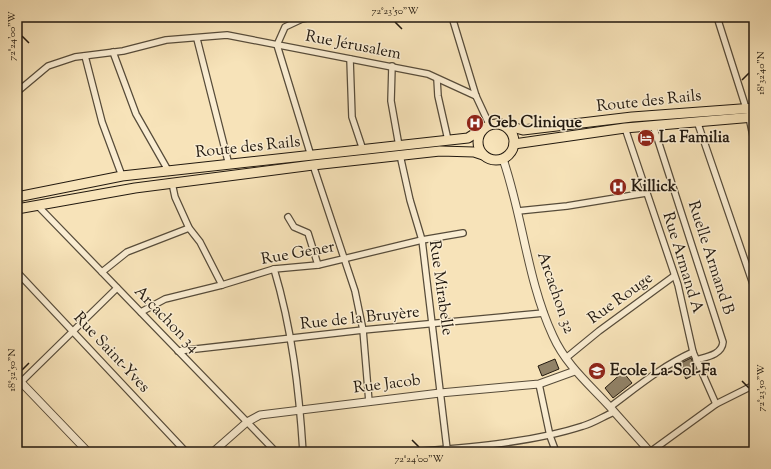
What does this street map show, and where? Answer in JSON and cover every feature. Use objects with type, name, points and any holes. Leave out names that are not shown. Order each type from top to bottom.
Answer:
[{"type":"main road","name":"Route des Rails","points":[[514,144],[625,128],[697,121],[751,113]]},
{"type":"main road","name":"Route des Rails","points":[[501,124],[514,129],[523,130],[632,117],[751,113]]},
{"type":"main road","points":[[501,124],[510,129],[514,139],[514,144],[510,153],[502,159],[492,160],[483,155],[477,145],[479,134],[485,127],[501,124]]},
{"type":"main road","name":"Route des Rails","points":[[17,197],[122,176],[229,165],[312,160],[400,151],[448,140],[468,138],[485,127]]},
{"type":"main road","name":"Route des Rails","points":[[17,209],[134,188],[312,160],[363,150],[474,152],[483,155]]},
{"type":"street","points":[[312,17],[302,19],[285,28],[277,46],[343,260],[355,291],[363,330],[369,402]]},
{"type":"street","points":[[452,17],[485,127]]},
{"type":"street","points":[[717,17],[751,113],[754,141]]},
{"type":"street","name":"Rue Jérusalem","points":[[17,92],[48,66],[75,57],[113,52],[166,40],[197,39],[227,35],[277,46],[392,66],[428,74],[476,96]]},
{"type":"street","points":[[197,39],[229,165]]},
{"type":"street","points":[[113,52],[136,114],[168,172]]},
{"type":"street","points":[[84,56],[102,122],[122,176]]},
{"type":"street","points":[[350,59],[352,117],[363,150]]},
{"type":"street","name":"Rue Mirabelle","points":[[392,66],[391,102],[410,200],[422,240],[447,449]]},
{"type":"street","points":[[437,79],[438,96],[448,140]]},
{"type":"street","points":[[697,121],[754,287]]},
{"type":"street","name":"Ruelle Armand B","points":[[653,125],[723,342],[723,347],[719,351],[696,360]]},
{"type":"street","name":"Rue Armand A","points":[[625,128],[646,193],[661,231],[693,352],[716,404]]},
{"type":"street","name":"Arcachon 32","points":[[502,159],[518,211],[530,267],[544,314],[553,337],[575,371],[612,409],[650,452]]},
{"type":"street","points":[[172,183],[175,197],[189,228],[200,242],[222,285]]},
{"type":"street","points":[[518,211],[567,206],[646,193]]},
{"type":"street","name":"Arcachon 34","points":[[38,206],[276,452]]},
{"type":"street","points":[[288,217],[294,227],[308,233],[318,265]]},
{"type":"street","points":[[102,272],[127,252],[189,228]]},
{"type":"street","name":"Rue Gener","points":[[141,312],[164,299],[222,285],[274,269],[318,265],[422,240],[463,233]]},
{"type":"street","points":[[274,269],[286,306],[300,409],[303,452]]},
{"type":"street","name":"Rue Saint-Yves","points":[[17,272],[186,452]]},
{"type":"street","name":"Rue Rouge","points":[[566,358],[599,331],[674,276]]},
{"type":"street","points":[[88,452],[18,382],[73,332],[117,288]]},
{"type":"street","name":"Rue de la Bruyère","points":[[178,351],[363,330],[544,314]]},
{"type":"street","points":[[408,452],[447,449],[550,436],[585,426],[612,409],[654,373],[693,352]]},
{"type":"street","name":"Rue Jacob","points":[[213,452],[247,422],[260,415],[440,393],[539,384],[575,371]]},
{"type":"street","points":[[539,384],[550,436],[556,452]]},
{"type":"street","points":[[650,452],[716,404],[754,385]]},
{"type":"building","points":[[691,358],[697,373],[686,379],[679,364]]},
{"type":"building","points":[[555,359],[559,369],[542,376],[538,366]]},
{"type":"building","points":[[623,372],[632,383],[613,398],[605,388]]},
{"type":"place","name":"Geb Clinique","points":[[475,123]]},
{"type":"place","name":"La Familia","points":[[646,138]]},
{"type":"place","name":"Killick","points":[[618,187]]},
{"type":"place","name":"Ecole La-Sol-Fa","points":[[597,371]]}]
